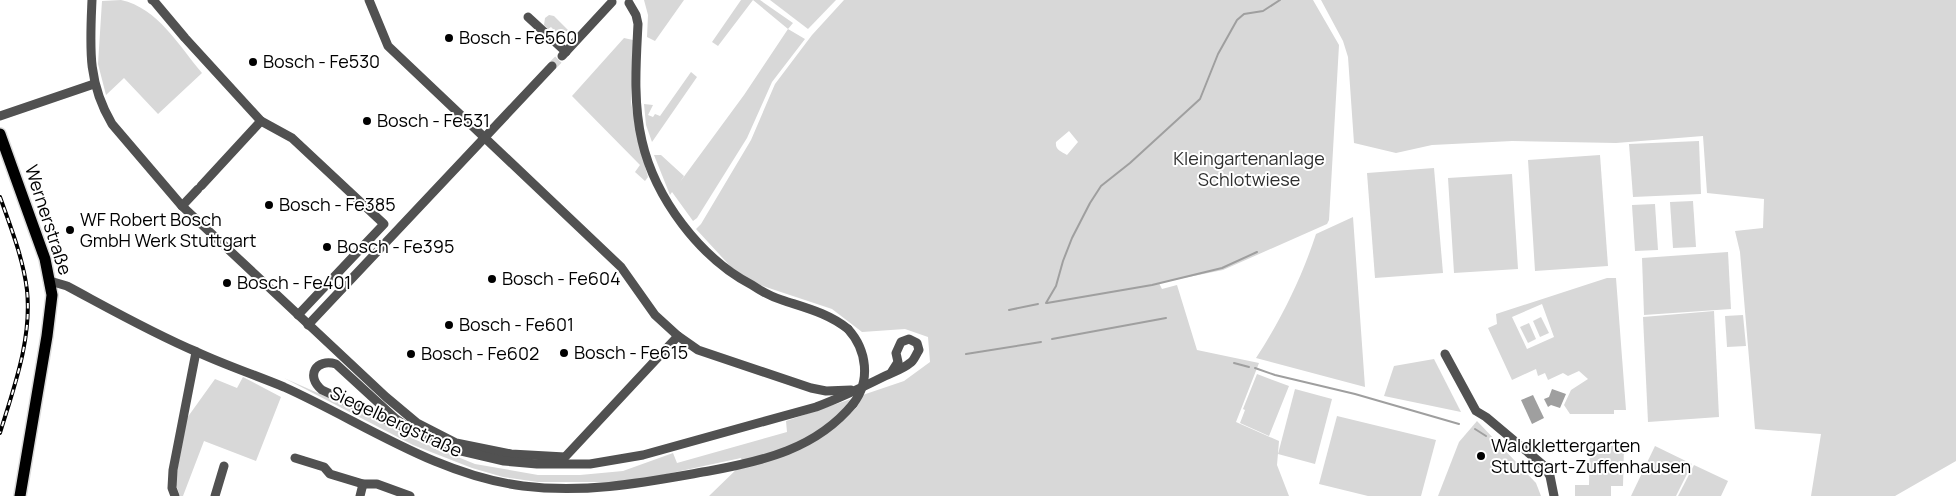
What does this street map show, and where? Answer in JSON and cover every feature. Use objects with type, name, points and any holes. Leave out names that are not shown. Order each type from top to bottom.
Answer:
[{"type":"main road","name":"Wernerstraße","points":[[0,134],[29,210],[45,259],[52,295],[20,496]]},
{"type":"street","points":[[92,0],[90,40],[94,84],[103,109],[112,124],[182,206],[308,325],[417,423],[456,443],[511,454],[565,457],[678,336]]},
{"type":"street","points":[[152,0],[261,121],[292,138],[384,224],[298,315]]},
{"type":"street","points":[[369,0],[388,46],[621,267],[655,315],[678,336],[698,350],[810,388],[826,391],[855,390]]},
{"type":"street","points":[[528,17],[564,54],[611,1],[621,6],[631,2]]},
{"type":"street","name":"Siegelbergstraße","points":[[50,281],[67,286],[196,352],[284,387],[415,453],[446,466],[498,482],[543,488],[583,489],[617,487],[737,466],[789,451],[820,434],[841,417],[853,404],[864,384],[865,372],[860,346],[848,329],[827,314],[780,300],[742,280],[711,256],[674,212],[654,176],[642,140],[637,102],[638,24],[631,2]]},
{"type":"street","points":[[308,325],[552,66]]},
{"type":"street","points":[[0,116],[94,84]]},
{"type":"street","points":[[182,206],[261,121]]},
{"type":"street","points":[[175,496],[172,488],[173,470],[196,352]]},
{"type":"street","points":[[1445,354],[1476,411],[1486,417],[1543,465],[1550,476],[1554,496]]},
{"type":"street","points":[[415,432],[396,419],[336,364],[327,362],[320,364],[314,370],[315,384],[322,390],[360,408],[415,432],[457,450],[497,460],[538,464],[590,464],[643,455],[792,415],[832,401],[891,373]]},
{"type":"street","points":[[360,408],[366,409],[370,406],[372,401],[370,396]]},
{"type":"street","points":[[295,458],[324,467],[330,474],[363,484],[376,484],[410,496]]},
{"type":"street","points":[[215,496],[224,466]]},
{"type":"street","points":[[360,496],[363,484]]},
{"type":"green space","points":[[121,0],[134,4],[157,19],[202,73],[158,114],[124,78],[106,95],[98,64],[102,1]]},
{"type":"green space","points":[[644,0],[684,0],[655,41],[647,37],[648,15]]},
{"type":"green space","points":[[741,0],[753,0],[718,46],[712,42]]},
{"type":"green space","points":[[753,0],[760,0],[793,23],[788,29]]},
{"type":"green space","points":[[770,0],[836,0],[808,29]]},
{"type":"green space","name":"Kleingartenanlage Schlotwiese","points":[[844,0],[1313,0],[1339,45],[1329,220],[1327,224],[1223,270],[1159,283],[1162,289],[1177,285],[1197,350],[1259,363],[1236,422],[1279,441],[1277,465],[1289,496],[709,496],[743,463],[741,458],[622,482],[538,482],[503,477],[472,468],[413,445],[284,378],[363,413],[416,440],[475,464],[538,475],[580,475],[623,471],[673,453],[677,463],[787,432],[786,421],[904,381],[930,362],[928,337],[905,329],[862,332],[832,309],[754,283],[731,267],[696,229],[701,224],[751,140],[775,84],[812,35]],"holes":[[[1069,131],[1078,142],[1067,155],[1056,147],[1056,142]]]},
{"type":"green space","points":[[1321,0],[1956,0],[1956,461],[1895,496],[1811,496],[1821,434],[1755,429],[1740,252],[1735,231],[1763,228],[1764,199],[1707,193],[1703,136],[1616,143],[1512,141],[1432,145],[1396,153],[1354,143],[1348,57],[1343,41]]},
{"type":"green space","points":[[549,15],[554,16],[568,30],[559,39],[554,35],[556,32],[551,27],[548,29],[544,25],[545,18]]},
{"type":"green space","points":[[788,29],[805,39],[772,82],[747,138],[697,218],[693,221],[672,192],[670,195],[654,155],[661,155],[684,176],[680,182],[744,95]]},
{"type":"green space","points":[[624,38],[633,40],[631,102],[638,141],[648,177],[645,181],[635,172],[640,165],[572,96]]},
{"type":"green space","points":[[691,72],[697,77],[652,142],[646,125],[644,104],[653,105],[648,115],[653,117],[655,114],[660,116]]},
{"type":"green space","points":[[1699,141],[1701,194],[1633,197],[1629,144]]},
{"type":"green space","points":[[1600,155],[1608,266],[1535,271],[1528,160]]},
{"type":"green space","points":[[1434,168],[1443,273],[1375,278],[1367,173]]},
{"type":"green space","points":[[1512,174],[1518,269],[1454,273],[1448,178]]},
{"type":"green space","points":[[1693,201],[1696,247],[1673,248],[1670,202]]},
{"type":"green space","points":[[1655,204],[1658,250],[1635,251],[1632,205]]},
{"type":"green space","points":[[1353,217],[1365,387],[1256,358],[1290,298],[1316,234]]},
{"type":"green space","points":[[1728,252],[1731,309],[1644,315],[1642,258]]},
{"type":"green space","points":[[1607,278],[1616,278],[1626,410],[1614,410],[1614,414],[1570,414],[1564,405],[1571,390],[1588,379],[1579,371],[1568,376],[1563,373],[1548,380],[1545,373],[1538,376],[1536,369],[1512,380],[1488,328],[1497,324],[1496,314]],"holes":[[[1542,304],[1554,337],[1527,349],[1512,317]]]},
{"type":"green space","points":[[1714,311],[1719,417],[1648,422],[1643,317]]},
{"type":"green space","points":[[1743,315],[1746,346],[1727,347],[1725,316]]},
{"type":"green space","points":[[1541,317],[1549,333],[1540,337],[1533,321]]},
{"type":"green space","points":[[1529,323],[1536,339],[1528,343],[1520,327]]},
{"type":"green space","points":[[1434,359],[1461,412],[1384,396],[1394,366]]},
{"type":"green space","points":[[1257,374],[1289,386],[1269,436],[1240,423],[1245,410],[1243,409]]},
{"type":"green space","points":[[243,377],[281,397],[256,461],[204,441],[183,496],[180,496],[175,482],[187,418],[215,379],[237,388]]},
{"type":"green space","points":[[1295,389],[1332,399],[1315,464],[1278,454]]},
{"type":"green space","points":[[1337,416],[1436,440],[1421,496],[1368,496],[1319,484]]},
{"type":"green space","name":"Waldklettergarten Stuttgart-Zuffenhausen","points":[[1477,421],[1536,483],[1541,496],[1438,496],[1459,442]]},
{"type":"green space","points":[[1590,446],[1624,446],[1623,486],[1611,486],[1611,496],[1575,496],[1575,485],[1589,485]]},
{"type":"green space","points":[[1655,446],[1692,464],[1676,496],[1631,496]]},
{"type":"green space","points":[[1694,465],[1728,481],[1721,496],[1678,496]]},
{"type":"shaded area","points":[[1552,389],[1566,394],[1560,408],[1551,405],[1548,407],[1544,399],[1549,397]]},
{"type":"shaded area","points":[[1533,395],[1544,418],[1532,424],[1521,400]]},
{"type":"waterway","points":[[1046,303],[1056,286],[1072,238],[1101,186],[1130,163],[1200,99],[1218,54],[1237,20],[1244,14],[1263,11],[1280,0]]},
{"type":"waterway","points":[[1047,303],[1152,285],[1222,268],[1257,252]]},
{"type":"waterway","points":[[1009,310],[1038,304]]},
{"type":"waterway","points":[[1052,339],[1166,318]]},
{"type":"waterway","points":[[966,354],[1041,342]]},
{"type":"waterway","points":[[1234,363],[1249,367]]},
{"type":"waterway","points":[[1255,368],[1459,424]]},
{"type":"waterway","points":[[1475,429],[1486,436]]},
{"type":"tunnel","points":[[552,66],[562,56]]},
{"type":"railway","points":[[0,197],[23,266],[28,308],[21,363],[0,433]]},
{"type":"place","name":"Bosch - Fe560","points":[[449,38]]},
{"type":"place","name":"Bosch - Fe530","points":[[253,62]]},
{"type":"place","name":"Bosch - Fe531","points":[[367,121]]},
{"type":"place","name":"Bosch - Fe385","points":[[269,205]]},
{"type":"place","name":"WF Robert Bosch GmbH Werk Stuttgart","points":[[70,230]]},
{"type":"place","name":"Bosch - Fe395","points":[[327,247]]},
{"type":"place","name":"Bosch - Fe604","points":[[492,279]]},
{"type":"place","name":"Bosch - Fe401","points":[[227,283]]},
{"type":"place","name":"Bosch - Fe601","points":[[449,325]]},
{"type":"place","name":"Bosch - Fe615","points":[[564,353]]},
{"type":"place","name":"Bosch - Fe602","points":[[411,354]]},
{"type":"place","name":"Waldklettergarten Stuttgart-Zuffenhausen","points":[[1481,456]]}]
